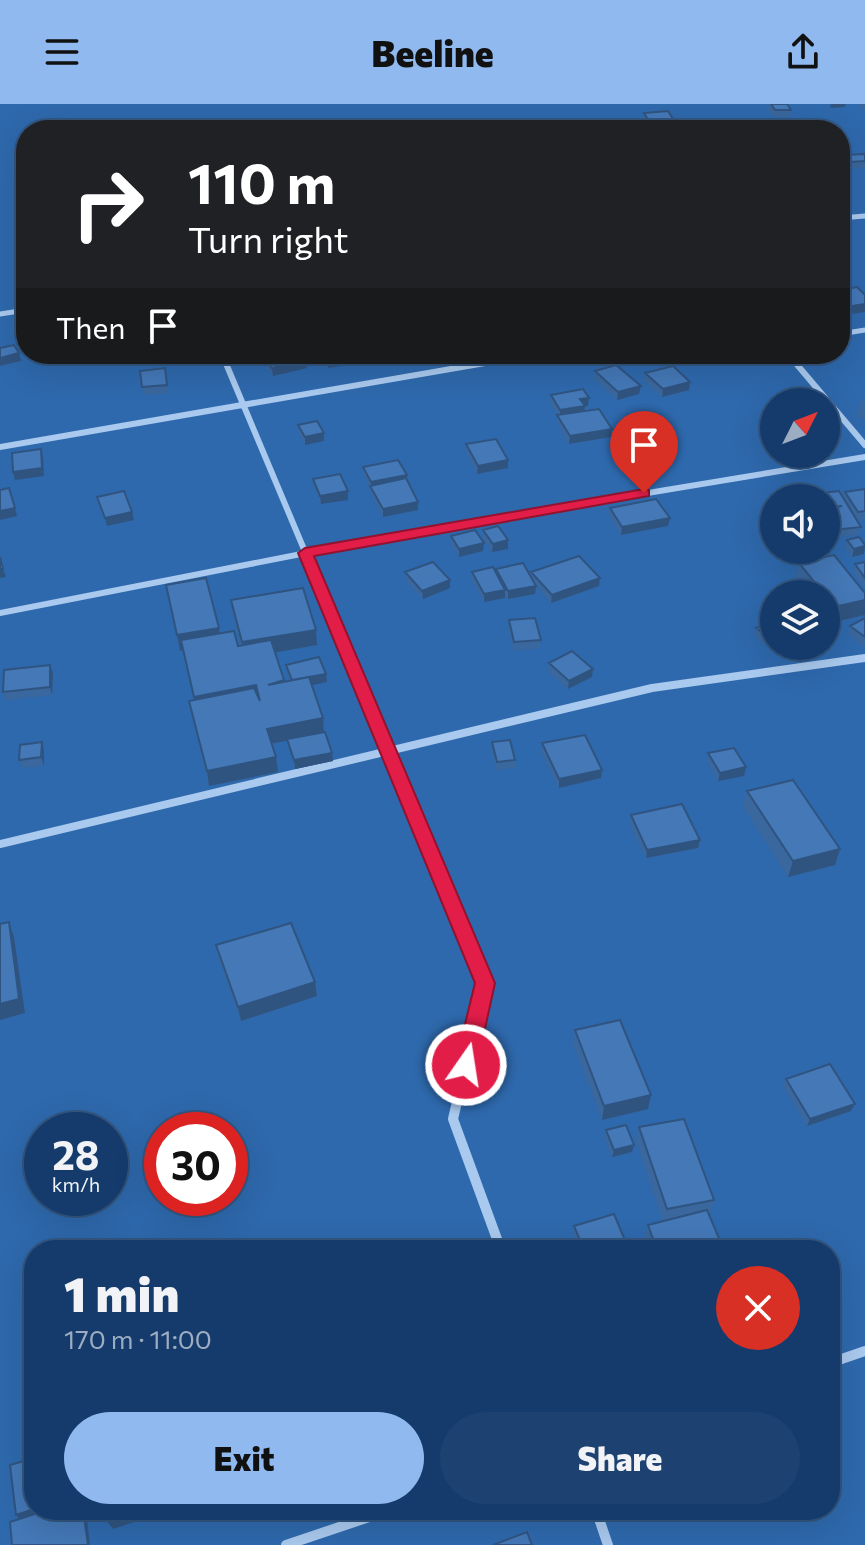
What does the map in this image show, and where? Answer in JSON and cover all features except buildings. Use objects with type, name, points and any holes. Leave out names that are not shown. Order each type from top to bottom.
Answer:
[{"type":"street","points":[[226,364],[485,983],[453,1119],[497,1240]]},
{"type":"street","points":[[0,447],[479,364]]},
{"type":"street","points":[[796,364],[865,445]]},
{"type":"street","points":[[0,613],[424,530],[865,457]]},
{"type":"street","points":[[0,844],[652,688],[865,658]]},
{"type":"street","points":[[840,1360],[865,1351]]},
{"type":"street","points":[[286,1545],[360,1520]]},
{"type":"street","points":[[599,1520],[608,1545]]},
{"type":"shaded area","points":[[0,104],[865,104],[865,1545],[0,1545]]},
{"type":"route","points":[[466,1065],[485,983],[305,553],[644,493]]}]
